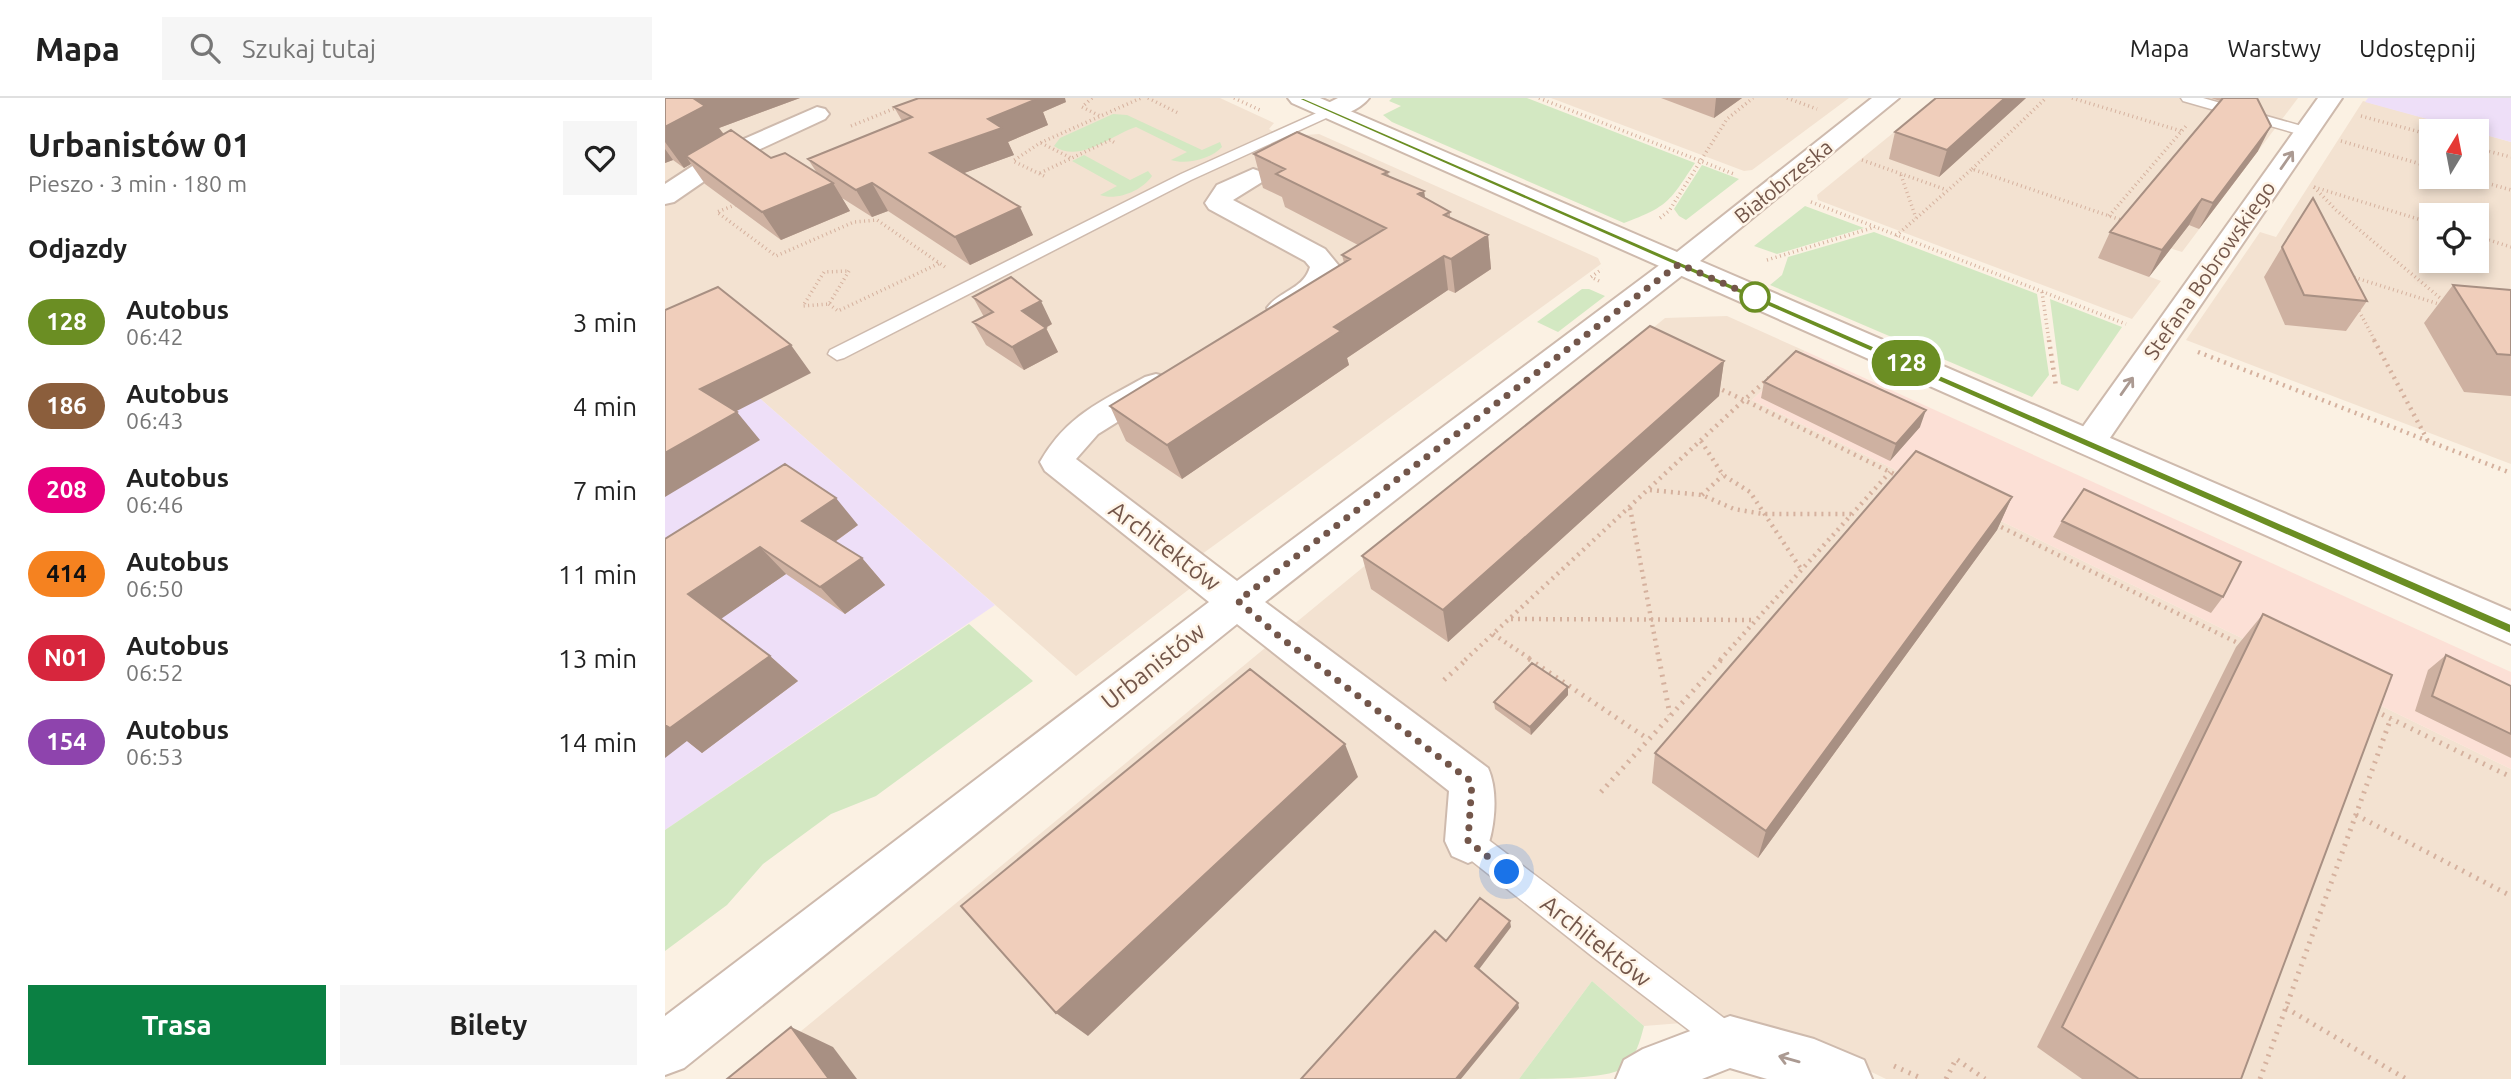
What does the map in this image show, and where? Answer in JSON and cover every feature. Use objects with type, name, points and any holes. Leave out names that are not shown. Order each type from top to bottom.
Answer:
[{"type":"street","points":[[1300,98],[2511,628]]},
{"type":"street","points":[[1330,111],[1356,98]]},
{"type":"street","name":"Białobrzeska","points":[[1679,264],[1887,98]]},
{"type":"street","name":"Stefana Bobrowskiego","points":[[2088,443],[2327,102]]},
{"type":"street","points":[[665,196],[723,157],[817,114]]},
{"type":"street","points":[[1252,326],[1310,290],[1323,278],[1325,266],[1315,255],[1218,203],[1226,191],[1253,177]]},
{"type":"street","name":"Urbanistów","points":[[665,1049],[1238,601],[1679,264]]},
{"type":"street","name":"Architektów","points":[[1181,369],[1076,433],[1064,446],[1058,461],[1073,477],[1472,782],[1468,841]]},
{"type":"street","points":[[1643,1079],[1662,1068],[1730,1042]]},
{"type":"street","name":"Architektów","points":[[1730,1042],[1814,1066],[1845,1079]]},
{"type":"lane","points":[[2188,98],[2307,132]]},
{"type":"lane","points":[[837,354],[1249,146],[1330,111]]},
{"type":"lane","name":"Architektów","points":[[1468,841],[1730,1042]]},
{"type":"path","points":[[1092,98],[1082,107],[1100,116]]},
{"type":"path","points":[[1044,176],[1013,161],[1040,143],[1141,98]]},
{"type":"path","points":[[1148,98],[1178,113]]},
{"type":"path","points":[[1539,98],[1735,175]]},
{"type":"path","points":[[1654,223],[1669,211],[1727,120],[1753,98]]},
{"type":"path","points":[[1785,98],[1820,110]]},
{"type":"path","points":[[1896,236],[1972,169],[2046,98]]},
{"type":"path","points":[[2073,98],[2181,131]]},
{"type":"path","points":[[2327,102],[2419,131]]},
{"type":"path","points":[[2109,216],[2206,103]]},
{"type":"path","points":[[839,130],[898,107]]},
{"type":"path","points":[[2307,132],[2419,164]]},
{"type":"path","points":[[1039,174],[1110,140],[1115,143]]},
{"type":"path","points":[[1040,143],[1072,158]]},
{"type":"path","points":[[2489,152],[2511,158]]},
{"type":"path","points":[[1857,158],[1947,190]]},
{"type":"path","points":[[1972,169],[2133,225]]},
{"type":"path","points":[[1900,174],[1916,218]]},
{"type":"path","points":[[2489,184],[2511,190]]},
{"type":"path","points":[[2338,272],[2452,308],[2336,210],[2314,187],[2419,219]]},
{"type":"path","points":[[1806,200],[2132,327]]},
{"type":"path","points":[[743,201],[717,212],[776,256],[854,222],[877,220],[957,275],[989,277]]},
{"type":"path","points":[[1767,260],[1875,227]]},
{"type":"path","points":[[2489,240],[2511,247]]},
{"type":"path","points":[[829,304],[849,271],[824,272],[803,306],[829,304],[838,311],[940,262]]},
{"type":"path","points":[[1602,282],[1591,277],[1608,264]]},
{"type":"path","points":[[2351,296],[2428,440]]},
{"type":"path","points":[[2197,351],[2511,473]]},
{"type":"path","points":[[1444,680],[1774,374]]},
{"type":"path","points":[[1708,383],[1902,478]]},
{"type":"path","points":[[1701,441],[1723,475],[1750,492],[1801,569]]},
{"type":"path","points":[[1601,792],[1890,472]]},
{"type":"path","points":[[1702,495],[1723,475]]},
{"type":"path","points":[[1649,490],[1702,495],[1734,509],[1763,514],[1851,514]]},
{"type":"path","points":[[1630,507],[1670,715]]},
{"type":"path","points":[[1990,521],[2253,651]]},
{"type":"path","points":[[1510,619],[1756,620]]},
{"type":"path","points":[[1493,634],[1648,739]]},
{"type":"path","points":[[2366,706],[2511,777]]},
{"type":"path","points":[[2260,1079],[2391,718]]},
{"type":"path","points":[[2356,815],[2511,897]]},
{"type":"path","points":[[2285,1008],[2406,1079]]},
{"type":"path","points":[[1946,1079],[1956,1059],[1985,1079]]},
{"type":"shaded area","points":[[665,98],[1220,98],[1274,123],[1269,129],[1289,143],[1305,135],[1319,134],[1598,258],[1601,264],[1176,573],[1192,587],[1076,676],[665,315]]},
{"type":"shaded area","points":[[1551,98],[1849,98],[1752,170],[1744,171]]},
{"type":"shaded area","points":[[1936,98],[2298,98],[2182,252],[2141,239],[2119,265],[2161,281],[2132,319],[1818,200],[1817,195]]},
{"type":"shaded area","points":[[2368,98],[2511,98],[2511,142],[2489,136],[2489,119],[2427,119],[2365,102]]},
{"type":"shaded area","points":[[2363,101],[2428,119],[2419,119],[2419,189],[2489,189],[2489,136],[2511,142],[2511,464],[2186,340],[2260,232],[2276,237]]},
{"type":"shaded area","points":[[665,315],[995,605],[665,830]]},
{"type":"shaded area","points":[[1727,316],[1805,351],[1752,400],[2511,769],[2511,1079],[1886,1079],[1832,1053],[1720,1020],[1644,1026],[1592,981],[1519,1079],[743,1079],[1665,318]]},
{"type":"shaded area","points":[[1805,351],[2511,672],[2511,769],[1752,400]]},
{"type":"green space","points":[[1392,98],[1527,98],[1695,163],[1667,201],[1624,223],[1392,122],[1383,115],[1401,106],[1389,101]]},
{"type":"green space","points":[[1113,114],[1127,115],[1202,150],[1220,142],[1222,147],[1212,155],[1198,160],[1171,160],[1187,152],[1136,127],[1085,150],[1064,151],[1054,146],[1060,138]]},
{"type":"green space","points":[[1084,155],[1130,180],[1148,171],[1152,176],[1142,186],[1121,196],[1100,195],[1117,186],[1072,161]]},
{"type":"green space","points":[[1702,165],[1739,179],[1686,220],[1674,209]]},
{"type":"green space","points":[[1805,206],[1864,228],[1777,254],[1754,246]]},
{"type":"green space","points":[[1874,232],[2037,294],[2049,375],[2032,397],[1770,285],[1782,275],[1788,257]]},
{"type":"green space","points":[[1582,289],[1605,296],[1558,332],[1537,322]]},
{"type":"green space","points":[[2050,299],[2122,327],[2078,391],[2061,384]]},
{"type":"green space","points":[[969,624],[1033,681],[876,796],[831,814],[763,864],[727,905],[665,951],[665,830]]},
{"type":"green space","points":[[1592,981],[1644,1026],[1631,1060],[1622,1069],[1602,1075],[1519,1079]]},
{"type":"building","points":[[665,98],[693,98],[705,106],[665,127]]},
{"type":"building","points":[[919,98],[1037,99],[988,119],[1002,128],[930,153],[1020,207],[955,237],[872,183],[856,190],[808,159],[912,117],[894,107]]},
{"type":"building","points":[[1936,98],[2005,98],[1947,150],[1895,132]]},
{"type":"building","points":[[2223,98],[2257,98],[2271,126],[2213,203],[2202,199],[2162,250],[2110,232]]},
{"type":"building","points":[[731,130],[771,158],[785,153],[833,183],[762,212],[686,156]]},
{"type":"building","points":[[1297,132],[1424,191],[1418,194],[1450,212],[1444,215],[1488,235],[1451,259],[1444,256],[1334,327],[1341,331],[1167,445],[1110,406],[1350,259],[1342,255],[1386,228],[1276,174],[1285,169],[1254,154]]},
{"type":"building","points":[[2313,198],[2367,301],[2304,295],[2282,247]]},
{"type":"building","points":[[1011,277],[1041,301],[1022,311],[1046,328],[1012,347],[973,322],[993,312],[973,297]]},
{"type":"building","points":[[2453,285],[2511,290],[2511,355],[2497,354]]},
{"type":"building","points":[[718,287],[791,345],[700,389],[737,412],[665,453],[665,310]]},
{"type":"building","points":[[1650,326],[1724,361],[1443,610],[1362,556]]},
{"type":"building","points":[[1796,351],[1926,410],[1896,444],[1764,382]]},
{"type":"building","points":[[1916,451],[2012,497],[1766,831],[1655,753]]},
{"type":"building","points":[[785,464],[836,498],[802,521],[862,558],[820,587],[760,547],[688,594],[770,656],[670,728],[665,725],[665,539]]},
{"type":"building","points":[[2084,489],[2241,562],[2223,597],[2062,521]]},
{"type":"building","points":[[2263,614],[2392,675],[2241,1079],[2139,1079],[2062,1027]]},
{"type":"building","points":[[2446,655],[2511,686],[2511,734],[2432,696]]},
{"type":"building","points":[[1532,663],[1568,687],[1530,727],[1494,702]]},
{"type":"building","points":[[1250,669],[1345,744],[1056,1013],[961,906]]},
{"type":"building","points":[[1480,898],[1510,921],[1475,966],[1518,1003],[1456,1079],[1301,1079],[1435,931],[1446,941]]},
{"type":"building","points":[[791,1027],[829,1079],[727,1079]]},
{"type":"bus line","name":"128","points":[[1301,98],[2511,628]]},
{"type":"route","points":[[1507,872],[1468,841],[1472,782],[1280,637],[1238,601],[1679,264],[1755,297]]}]
